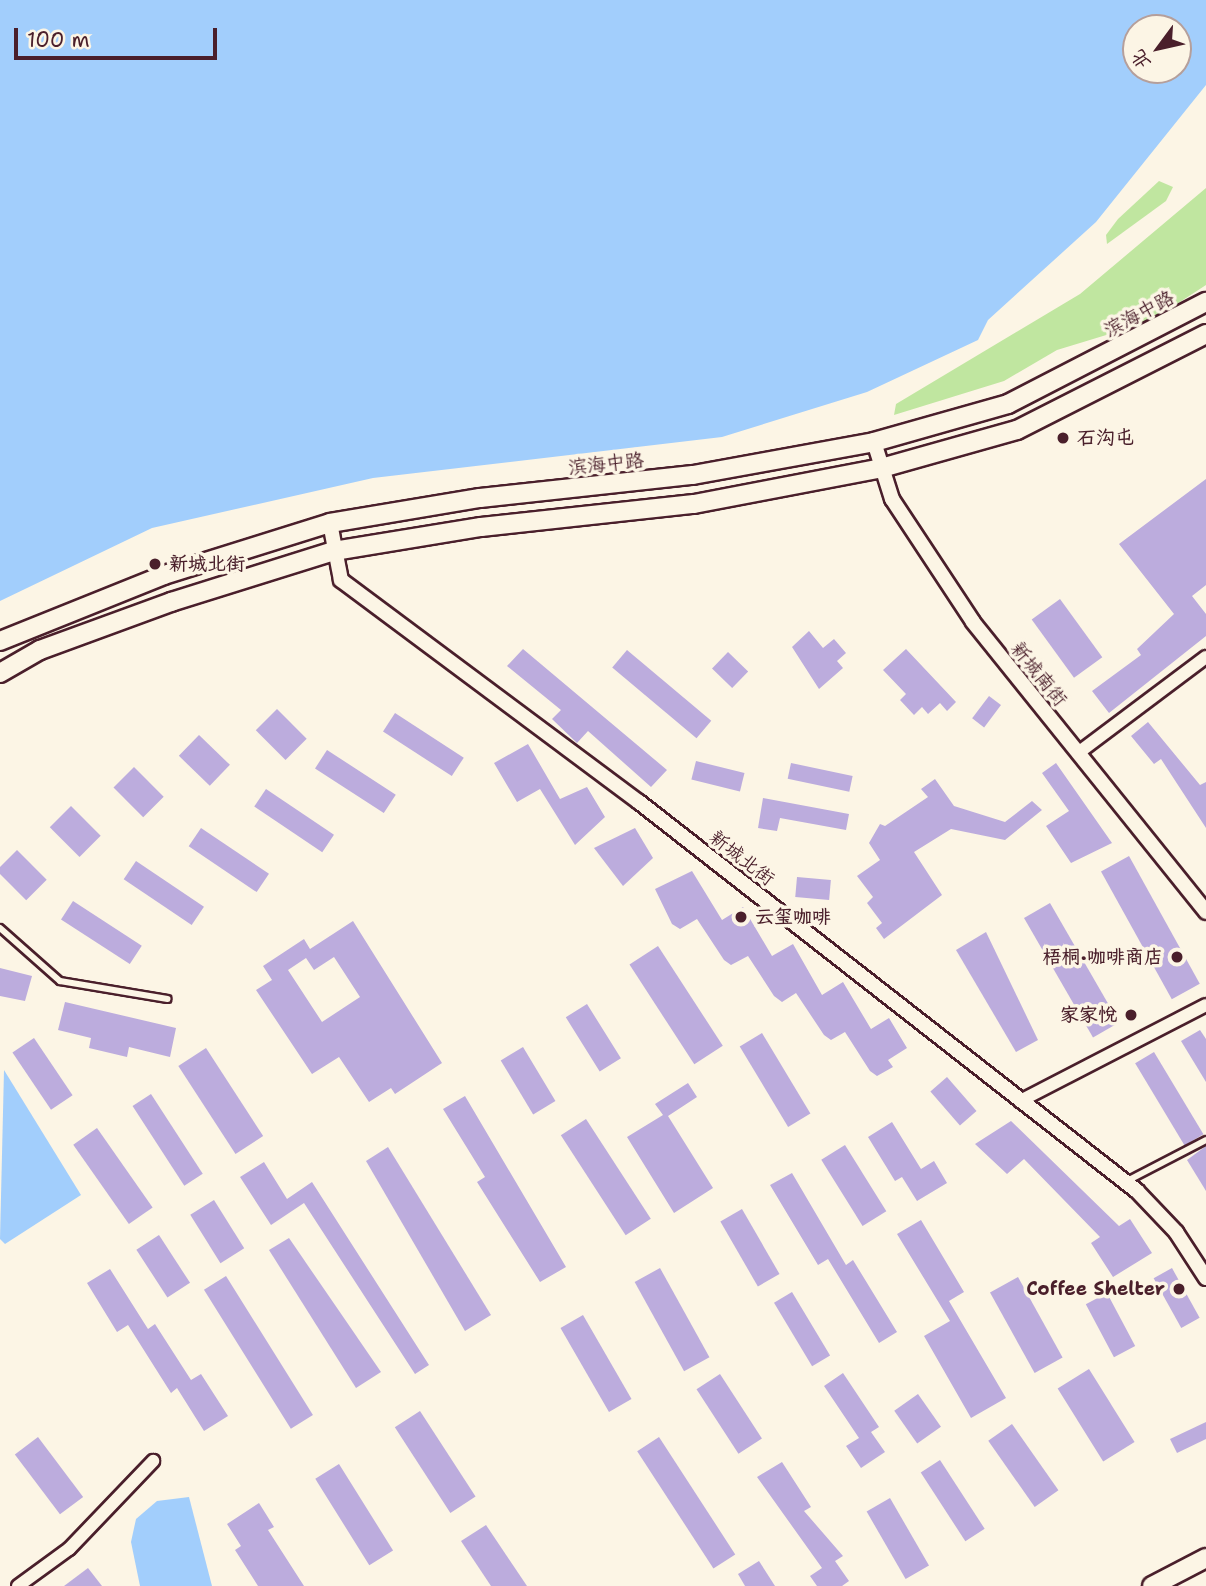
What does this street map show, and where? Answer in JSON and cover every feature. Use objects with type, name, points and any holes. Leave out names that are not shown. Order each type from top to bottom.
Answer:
[{"type":"main road","name":"滨海中路","points":[[0,641],[164,575],[330,523],[480,498],[693,475],[874,442],[1008,404],[1206,302]]},
{"type":"main road","points":[[0,673],[40,650],[171,602],[334,551],[481,527],[694,504],[878,469],[1017,430],[1206,334]]},
{"type":"main road","points":[[1152,1586],[1206,1558]]},
{"type":"street","name":"新城南街","points":[[874,442],[878,469],[913,536],[965,611],[1206,912]]},
{"type":"street","name":"新城北街","points":[[330,523],[341,580],[639,802],[1125,1182],[1157,1209],[1202,1261],[1206,1278]]},
{"type":"street","points":[[1078,753],[1206,657]]},
{"type":"street","points":[[1020,1101],[1206,1005]]},
{"type":"street","points":[[18,1586],[69,1549],[153,1461]]},
{"type":"lane","points":[[0,928],[60,981],[167,999]]},
{"type":"lane","points":[[1125,1182],[1206,1140]]},
{"type":"green space","points":[[1159,181],[1173,187],[1166,201],[1107,244],[1106,235],[1118,219]]},
{"type":"green space","points":[[1206,188],[1206,285],[1149,322],[1057,350],[1004,381],[894,415],[896,404],[1080,294]]},
{"type":"water","points":[[0,0],[1206,0],[1206,85],[1096,222],[988,320],[978,340],[867,392],[722,437],[373,478],[152,528],[0,601]]},
{"type":"water","points":[[4,1070],[81,1195],[5,1244],[0,1239]]},
{"type":"water","points":[[189,1497],[212,1586],[140,1586],[131,1542],[136,1519],[157,1501]]},
{"type":"building","points":[[1206,479],[1206,585],[1192,596],[1206,614],[1206,636],[1109,713],[1092,691],[1141,655],[1137,649],[1174,614],[1119,544]]},
{"type":"building","points":[[1060,599],[1102,657],[1074,678],[1032,620]]},
{"type":"building","points":[[809,631],[823,648],[834,639],[846,653],[837,661],[843,668],[819,689],[792,647]]},
{"type":"building","points":[[523,649],[667,770],[651,787],[588,731],[577,743],[552,719],[561,710],[507,666]]},
{"type":"building","points":[[906,649],[956,702],[947,711],[940,703],[928,714],[922,707],[914,715],[900,700],[906,694],[883,670]]},
{"type":"building","points":[[627,650],[711,721],[696,738],[612,668]]},
{"type":"building","points":[[728,652],[748,671],[732,688],[712,669]]},
{"type":"building","points":[[989,696],[1001,705],[984,727],[972,718]]},
{"type":"building","points":[[277,709],[307,739],[285,760],[256,730]]},
{"type":"building","points":[[395,713],[464,758],[452,776],[383,731]]},
{"type":"building","points":[[1148,722],[1200,785],[1206,782],[1206,828],[1161,759],[1154,764],[1131,736]]},
{"type":"building","points":[[199,735],[230,765],[210,786],[179,756]]},
{"type":"building","points":[[528,744],[560,799],[587,787],[605,817],[575,845],[540,789],[517,802],[494,763]]},
{"type":"building","points":[[327,750],[396,795],[384,813],[315,768]]},
{"type":"building","points":[[696,761],[745,773],[740,792],[691,779]]},
{"type":"building","points":[[791,763],[853,776],[849,792],[788,779]]},
{"type":"building","points":[[1056,763],[1112,843],[1071,863],[1046,826],[1069,811],[1042,773]]},
{"type":"building","points":[[134,767],[164,797],[143,817],[113,788]]},
{"type":"building","points":[[935,779],[954,806],[1005,822],[1032,801],[1042,810],[1005,840],[951,829],[914,852],[942,895],[884,939],[876,928],[882,923],[867,903],[873,897],[857,876],[880,860],[869,843],[880,824],[885,826],[928,797],[921,789]]},
{"type":"building","points":[[266,789],[334,835],[322,852],[254,806]]},
{"type":"building","points":[[763,798],[849,814],[846,830],[780,818],[777,831],[758,828]]},
{"type":"building","points":[[71,806],[101,836],[79,857],[50,827]]},
{"type":"building","points":[[201,828],[269,874],[257,892],[189,846]]},
{"type":"building","points":[[635,828],[653,858],[623,886],[594,848]]},
{"type":"building","points":[[17,850],[47,880],[26,900],[0,874],[0,867]]},
{"type":"building","points":[[1129,856],[1200,984],[1172,999],[1101,872]]},
{"type":"building","points":[[136,861],[204,907],[192,925],[124,879]]},
{"type":"building","points":[[692,871],[722,920],[743,907],[772,956],[793,944],[822,995],[843,982],[871,1029],[889,1018],[907,1048],[888,1060],[893,1067],[877,1076],[870,1071],[845,1032],[831,1040],[824,1035],[796,993],[782,1002],[774,996],[748,956],[731,965],[724,960],[697,919],[680,929],[672,924],[655,889]]},
{"type":"building","points":[[797,877],[831,880],[829,900],[795,897]]},
{"type":"building","points":[[73,901],[142,946],[130,964],[61,919]]},
{"type":"building","points":[[1050,903],[1119,1023],[1093,1038],[1024,918]]},
{"type":"building","points":[[353,921],[442,1063],[395,1094],[391,1088],[369,1102],[339,1057],[312,1074],[256,990],[272,980],[263,966],[304,939],[310,949]],"holes":[[[334,957],[360,997],[322,1022],[288,970],[306,958],[314,970]]]},
{"type":"building","points":[[986,932],[1038,1040],[1016,1052],[956,950]]},
{"type":"building","points":[[658,946],[723,1046],[694,1064],[629,965]]},
{"type":"building","points":[[0,968],[32,976],[25,1001],[0,996]]},
{"type":"building","points":[[65,1002],[176,1028],[170,1057],[129,1047],[127,1057],[89,1048],[91,1038],[58,1030]]},
{"type":"building","points":[[587,1004],[621,1058],[600,1072],[566,1017]]},
{"type":"building","points":[[1200,1030],[1206,1039],[1206,1082],[1181,1041]]},
{"type":"building","points":[[762,1033],[810,1114],[788,1127],[740,1046]]},
{"type":"building","points":[[34,1038],[73,1095],[51,1110],[12,1053]]},
{"type":"building","points":[[523,1047],[555,1101],[533,1114],[501,1060]]},
{"type":"building","points":[[206,1048],[263,1136],[236,1154],[178,1066]]},
{"type":"building","points":[[1154,1052],[1203,1134],[1185,1146],[1135,1063]]},
{"type":"building","points":[[947,1077],[977,1111],[960,1125],[930,1091]]},
{"type":"building","points":[[688,1083],[697,1097],[668,1116],[713,1188],[674,1213],[627,1137],[663,1115],[655,1104]]},
{"type":"building","points":[[151,1094],[203,1174],[184,1186],[133,1106]]},
{"type":"building","points":[[465,1096],[566,1267],[540,1282],[477,1182],[485,1177],[443,1109]]},
{"type":"building","points":[[586,1119],[651,1219],[626,1235],[561,1135]]},
{"type":"building","points":[[1011,1121],[1119,1226],[1130,1219],[1152,1253],[1113,1277],[1091,1243],[1100,1237],[1024,1159],[1007,1174],[975,1144]]},
{"type":"building","points":[[892,1122],[921,1169],[934,1161],[947,1183],[917,1201],[902,1177],[895,1181],[868,1137]]},
{"type":"building","points":[[97,1128],[153,1207],[129,1224],[73,1145]]},
{"type":"building","points":[[845,1145],[886,1211],[863,1226],[821,1160]]},
{"type":"building","points":[[1206,1146],[1206,1191],[1187,1160]]},
{"type":"building","points":[[388,1147],[491,1315],[465,1331],[366,1161]]},
{"type":"building","points":[[264,1162],[287,1199],[312,1182],[429,1365],[415,1374],[304,1203],[271,1225],[240,1177]]},
{"type":"building","points":[[792,1173],[846,1265],[853,1260],[897,1332],[879,1343],[828,1259],[818,1265],[770,1185]]},
{"type":"building","points":[[214,1200],[244,1248],[220,1263],[190,1215]]},
{"type":"building","points":[[742,1209],[780,1274],[758,1286],[720,1222]]},
{"type":"building","points":[[921,1220],[964,1292],[949,1301],[1006,1398],[971,1418],[924,1336],[950,1321],[897,1234]]},
{"type":"building","points":[[159,1235],[190,1283],[167,1298],[136,1250]]},
{"type":"building","points":[[289,1238],[381,1372],[356,1388],[269,1250]]},
{"type":"building","points":[[660,1268],[709,1357],[684,1371],[635,1282]]},
{"type":"building","points":[[1172,1268],[1200,1318],[1181,1328],[1154,1278]]},
{"type":"building","points":[[110,1269],[148,1329],[155,1324],[191,1380],[201,1374],[228,1416],[204,1431],[177,1388],[171,1393],[128,1325],[117,1332],[87,1283]]},
{"type":"building","points":[[226,1276],[313,1415],[291,1429],[204,1290]]},
{"type":"building","points":[[1018,1277],[1063,1357],[1035,1373],[990,1293]]},
{"type":"building","points":[[792,1292],[830,1355],[812,1366],[774,1303]]},
{"type":"building","points":[[1107,1293],[1135,1346],[1114,1357],[1086,1304]]},
{"type":"building","points":[[583,1315],[632,1399],[609,1412],[560,1328]]},
{"type":"building","points":[[1089,1369],[1135,1442],[1103,1462],[1058,1389]]},
{"type":"building","points":[[843,1373],[879,1427],[871,1432],[885,1452],[861,1468],[846,1446],[859,1438],[824,1386]]},
{"type":"building","points":[[720,1374],[762,1439],[738,1454],[697,1389]]},
{"type":"building","points":[[918,1394],[941,1427],[917,1443],[894,1411]]},
{"type":"building","points":[[420,1411],[476,1497],[450,1513],[395,1427]]},
{"type":"building","points":[[1206,1422],[1206,1439],[1177,1453],[1170,1439]]},
{"type":"building","points":[[1012,1424],[1058,1490],[1035,1507],[988,1441]]},
{"type":"building","points":[[38,1437],[83,1497],[60,1514],[15,1454]]},
{"type":"building","points":[[659,1437],[735,1554],[713,1569],[637,1451]]},
{"type":"building","points":[[940,1460],[985,1529],[965,1541],[921,1473]]},
{"type":"building","points":[[782,1462],[811,1507],[804,1511],[843,1556],[835,1561],[849,1581],[842,1586],[817,1586],[810,1576],[822,1568],[757,1477]]},
{"type":"building","points":[[339,1464],[393,1551],[369,1565],[315,1479]]},
{"type":"building","points":[[890,1498],[929,1566],[906,1579],[867,1512]]},
{"type":"building","points":[[259,1503],[274,1527],[268,1530],[304,1586],[258,1586],[235,1550],[241,1546],[227,1524]]},
{"type":"building","points":[[486,1525],[527,1586],[491,1586],[461,1541]]},
{"type":"building","points":[[759,1561],[775,1586],[745,1586],[738,1574]]},
{"type":"building","points":[[88,1568],[102,1586],[64,1586]]},
{"type":"place","name":"石沟屯","points":[[1063,438]]},
{"type":"place","name":"新城北街","points":[[155,564]]},
{"type":"place","name":"云玺咖啡","points":[[741,917]]},
{"type":"place","name":"梧桐·咖啡商店","points":[[1177,957]]},
{"type":"place","name":"家家悦","points":[[1131,1015]]},
{"type":"place","name":"Coffee Shelter","points":[[1179,1289]]}]
